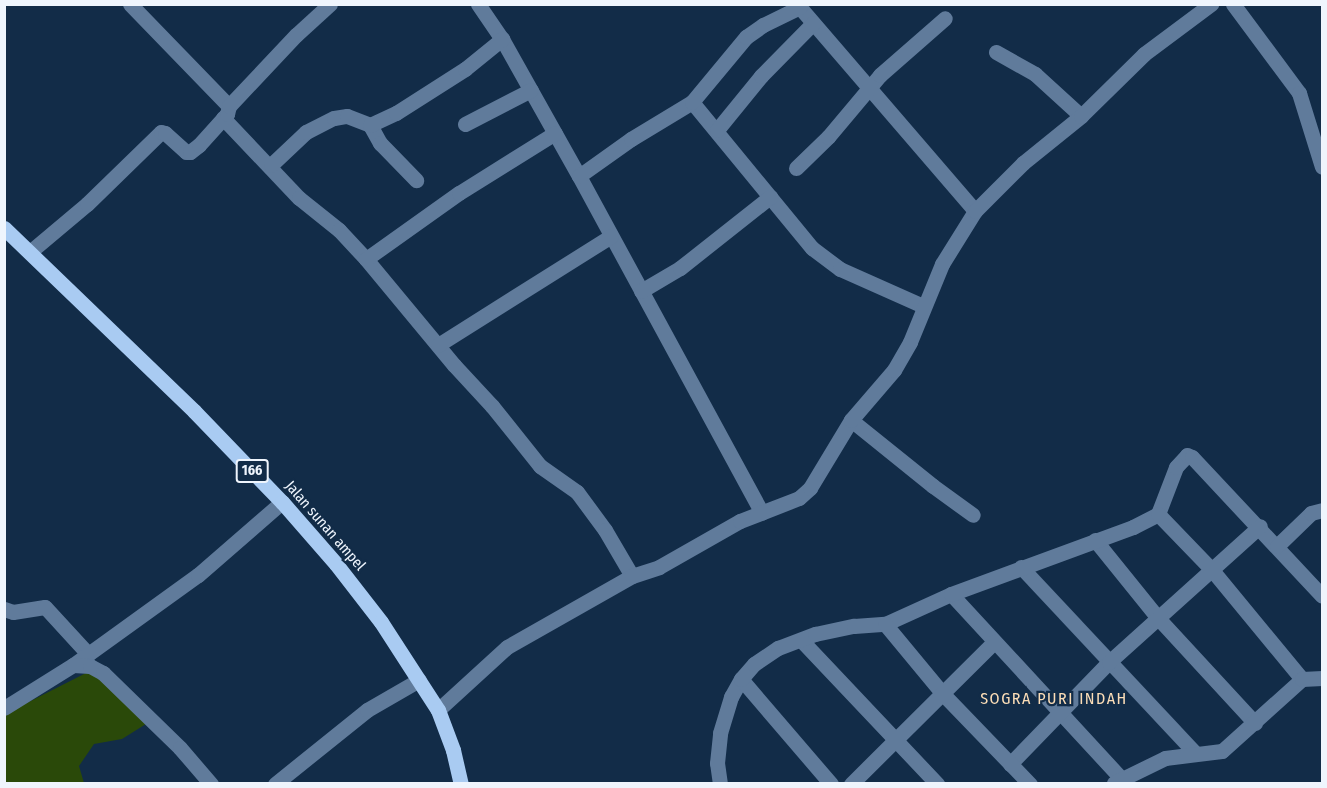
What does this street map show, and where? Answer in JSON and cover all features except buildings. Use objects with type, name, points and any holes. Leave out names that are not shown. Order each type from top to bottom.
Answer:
[{"type":"main road","name":"Jalan sunan ampel","points":[[4,228],[31,251],[194,411],[282,502],[381,622],[438,710],[453,750],[461,783]]},
{"type":"street","points":[[130,4],[299,198],[339,230],[366,258],[540,466],[577,492],[605,530],[632,576]]},
{"type":"street","points":[[31,251],[87,204],[161,132],[171,137],[179,148],[190,152],[296,35],[330,4]]},
{"type":"street","points":[[478,4],[502,39],[579,176],[762,513]]},
{"type":"street","points":[[438,710],[507,647],[632,576],[659,567],[740,521],[799,498],[810,488],[851,420],[894,370],[910,342],[942,264],[975,211],[1023,163],[1081,116],[1144,54],[1211,4]]},
{"type":"street","points":[[1233,4],[1299,93],[1323,167]]},
{"type":"street","points":[[579,176],[631,139],[692,102],[746,38],[763,25],[799,6],[975,211]]},
{"type":"street","points":[[796,168],[828,137],[869,89],[945,18]]},
{"type":"street","points":[[717,130],[761,76],[813,22]]},
{"type":"street","points":[[370,125],[396,113],[465,69],[502,39]]},
{"type":"street","points":[[996,52],[1035,74],[1081,116]]},
{"type":"street","points":[[465,124],[531,90]]},
{"type":"street","points":[[692,102],[805,240],[829,262],[858,279],[923,306]]},
{"type":"street","points":[[271,165],[306,132],[334,118],[347,116],[370,125],[380,143],[416,180]]},
{"type":"street","points":[[366,258],[459,193],[555,133]]},
{"type":"street","points":[[641,291],[680,268],[770,197]]},
{"type":"street","points":[[438,345],[611,236]]},
{"type":"street","points":[[851,420],[973,515]]},
{"type":"street","points":[[720,783],[717,763],[720,734],[731,697],[741,679],[754,664],[778,648],[815,634],[854,626],[885,624],[951,594],[1134,527],[1158,514],[1176,467],[1187,455],[1192,457],[1260,526],[1323,596]]},
{"type":"street","points":[[4,708],[73,665],[198,575],[282,502]]},
{"type":"street","points":[[1277,546],[1311,513],[1323,510]]},
{"type":"street","points":[[1158,514],[1212,570],[1302,679]]},
{"type":"street","points":[[1010,764],[1109,662],[1260,526]]},
{"type":"street","points":[[1095,540],[1158,618],[1255,723]]},
{"type":"street","points":[[1021,567],[1194,753]]},
{"type":"street","points":[[951,594],[1059,712],[1117,781],[1165,758],[1222,751],[1302,679],[1323,678]]},
{"type":"street","points":[[4,609],[14,612],[45,607],[88,654]]},
{"type":"street","points":[[885,624],[942,693],[1030,783]]},
{"type":"street","points":[[801,641],[937,783]]},
{"type":"street","points":[[851,783],[994,642]]},
{"type":"street","points":[[73,665],[90,666],[104,673],[180,748],[211,783]]},
{"type":"street","points":[[741,679],[831,783]]},
{"type":"street","points":[[275,783],[367,710],[419,680]]},
{"type":"green space","points":[[88,672],[100,677],[146,724],[122,739],[94,744],[79,766],[84,783],[5,784],[5,714]]},
{"type":"district","name":"SOGRA PURI INDAH","points":[[1054,699]]}]
